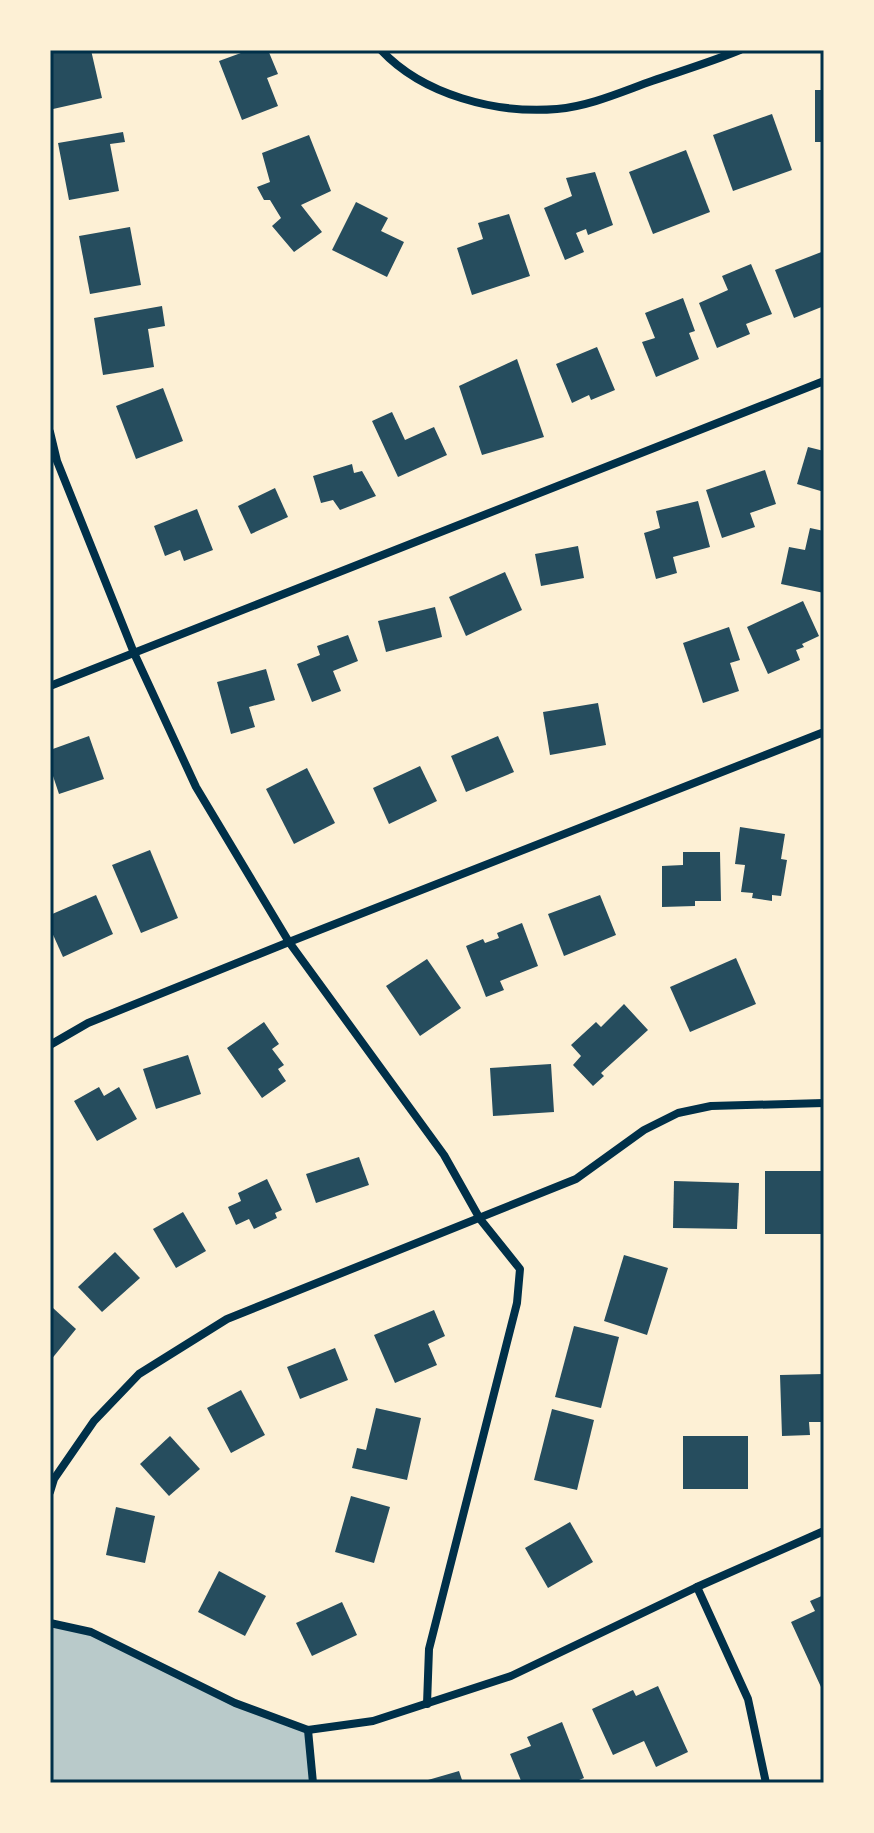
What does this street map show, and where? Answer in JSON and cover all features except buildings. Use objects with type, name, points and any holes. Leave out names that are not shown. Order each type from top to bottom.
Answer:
[{"type":"street","points":[[381,50],[396,66],[444,93],[489,106],[556,109],[593,102],[740,50]]},
{"type":"street","points":[[50,686],[824,381]]},
{"type":"street","points":[[50,432],[57,461],[134,653],[196,787],[289,942],[444,1155],[480,1219],[520,1269],[517,1303],[429,1649],[427,1704]]},
{"type":"street","points":[[50,1045],[88,1023],[824,732]]},
{"type":"street","points":[[50,1492],[54,1479],[94,1421],[139,1374],[227,1319],[576,1179],[644,1130],[678,1113],[711,1106],[824,1103]]},
{"type":"street","points":[[50,1623],[91,1632],[235,1703],[308,1730],[373,1721],[511,1676],[697,1587],[824,1531]]},
{"type":"street","points":[[697,1587],[748,1699],[766,1783]]},
{"type":"street","points":[[308,1730],[313,1783]]},
{"type":"shaded area","points":[[50,1623],[91,1632],[235,1703],[308,1730],[313,1783],[50,1783]]}]
